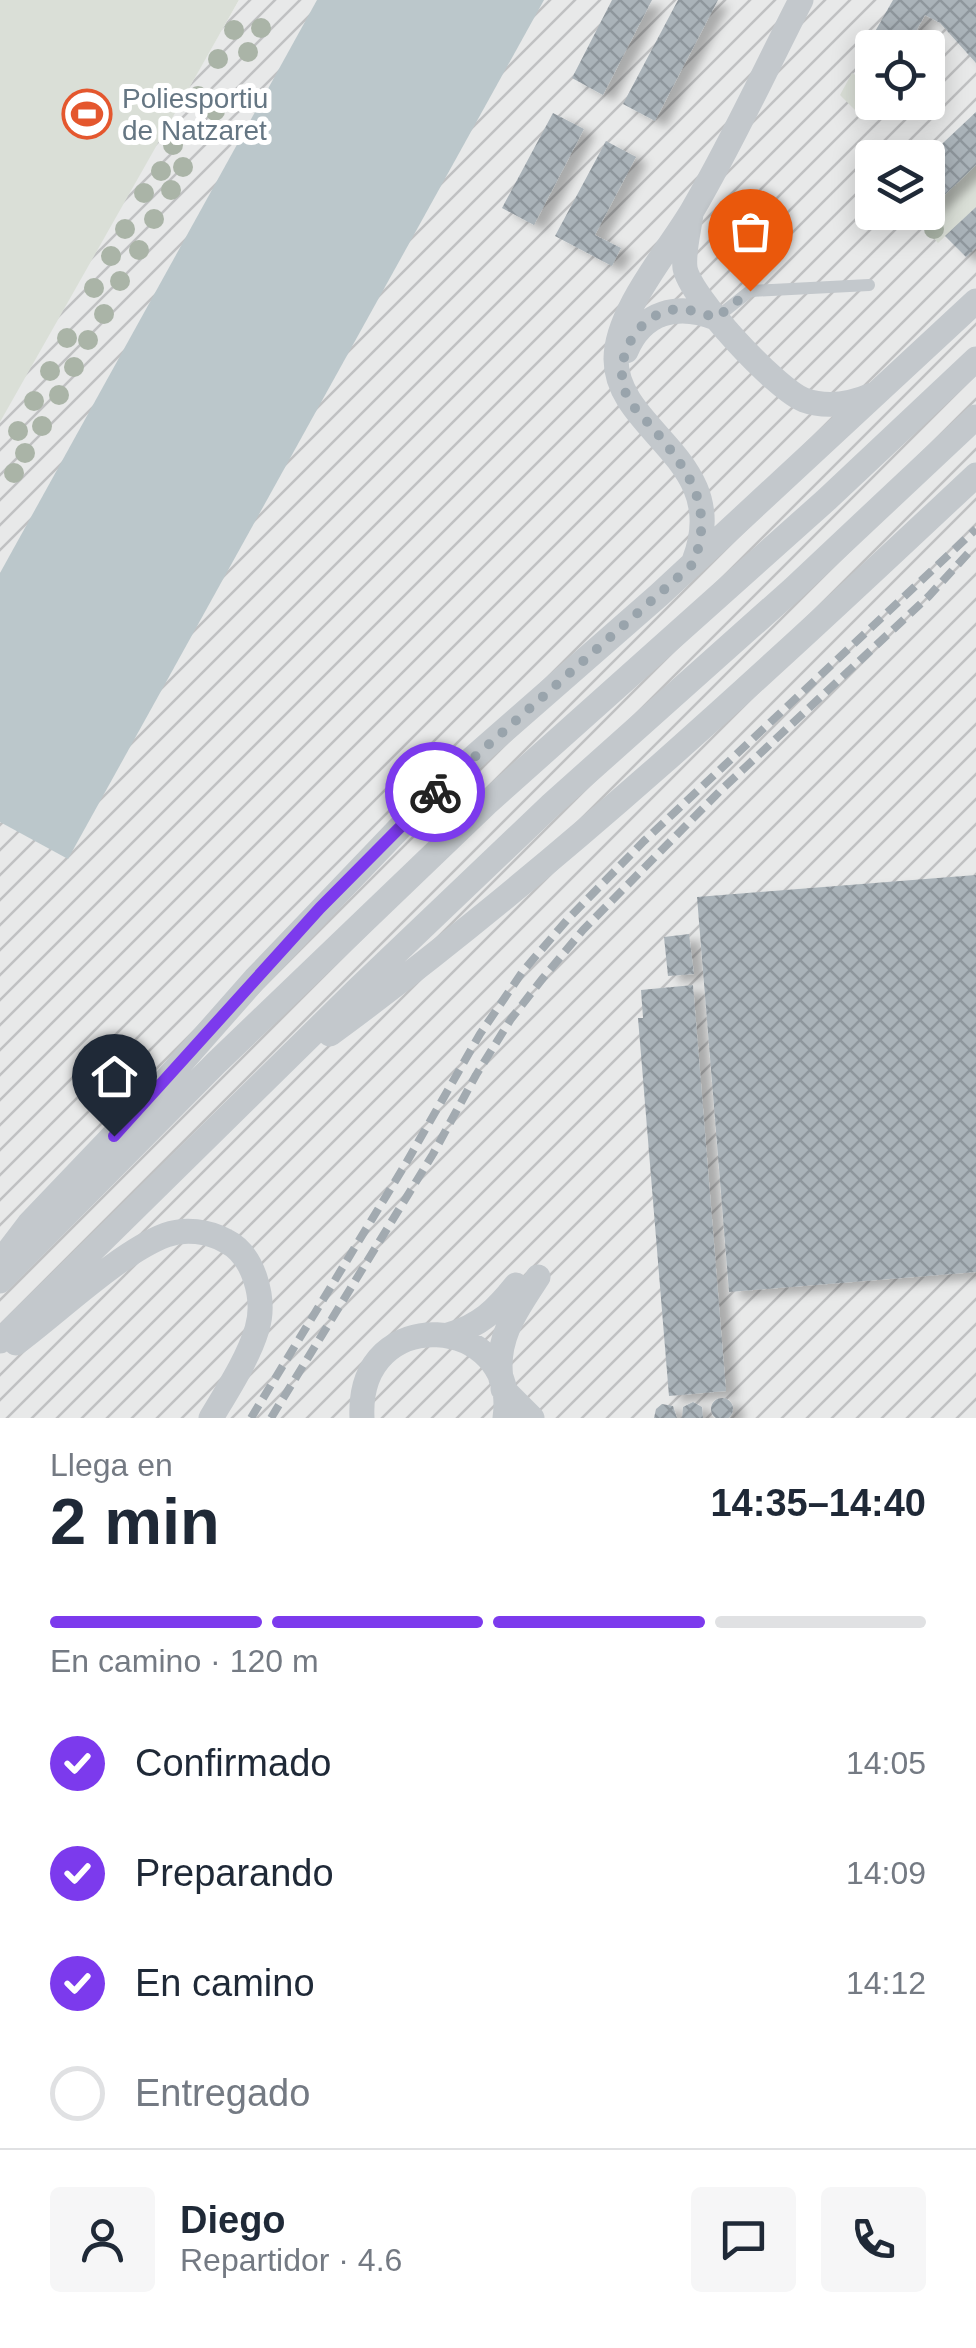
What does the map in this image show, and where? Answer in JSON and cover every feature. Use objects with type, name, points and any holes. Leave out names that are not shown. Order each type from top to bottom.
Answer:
[{"type":"street","points":[[693,564],[702,542],[703,525],[695,492],[678,458],[624,389],[616,358],[620,332],[660,256],[691,213],[801,0]]},
{"type":"street","points":[[691,213],[685,270],[716,318],[780,386],[800,399],[834,404],[862,400],[877,393]]},
{"type":"street","points":[[0,1262],[62,1187],[158,1089],[254,979],[387,839],[461,768],[693,564],[976,301]]},
{"type":"street","points":[[624,389],[622,368],[627,347],[647,321],[673,310],[716,318]]},
{"type":"street","points":[[0,1282],[216,1063],[486,804],[784,538],[976,359]]},
{"type":"street","points":[[0,1341],[552,804],[793,589],[976,417]]},
{"type":"street","points":[[266,1081],[438,954],[574,840],[732,703],[976,475]]},
{"type":"street","points":[[0,1355],[152,1242],[184,1230],[222,1238],[240,1249],[252,1268],[260,1310],[257,1329],[211,1418]]},
{"type":"street","points":[[448,1335],[472,1328],[533,1273],[500,1351],[504,1418]]},
{"type":"street","points":[[360,1412],[367,1376],[380,1356],[400,1341],[424,1334],[448,1335],[471,1343],[490,1360],[502,1384],[532,1418]]},
{"type":"lane","points":[[716,318],[750,291],[869,285]]},
{"type":"shaded area","name":"Poliesportiu de Natzaret","points":[[0,0],[239,0],[0,422]]},
{"type":"shaded area","points":[[239,0],[976,0],[976,1418],[0,1418],[0,418]]},
{"type":"shaded area","points":[[317,0],[544,0],[68,859],[0,822],[0,573]]},
{"type":"shaded area","points":[[852,73],[855,75],[855,110],[840,95]]},
{"type":"shaded area","points":[[976,165],[976,207],[938,243],[926,230],[945,230],[945,194]]},
{"type":"building","points":[[612,0],[652,0],[603,95],[572,78]]},
{"type":"building","points":[[678,0],[718,0],[655,121],[623,104]]},
{"type":"building","points":[[893,0],[976,0],[976,63],[940,23],[925,15],[917,30],[876,30]]},
{"type":"building","points":[[976,112],[976,165],[945,195],[945,141]]},
{"type":"building","points":[[553,113],[584,129],[534,225],[502,208]]},
{"type":"building","points":[[606,141],[636,157],[595,235],[621,248],[612,266],[555,236]]},
{"type":"building","points":[[976,207],[976,248],[966,257],[945,236]]},
{"type":"building","points":[[976,875],[976,1272],[729,1292],[697,897]]},
{"type":"building","points":[[689,934],[694,974],[668,976],[664,937]]},
{"type":"building","points":[[693,985],[726,1391],[669,1396],[638,1018],[643,1018],[641,990]]},
{"type":"building","points":[[722,1398],[732,1405],[730,1417],[714,1417],[714,1401]]},
{"type":"building","points":[[693,1402],[702,1407],[703,1418],[682,1418],[683,1407]]},
{"type":"building","points":[[662,1404],[673,1406],[677,1418],[654,1418]]},
{"type":"railway","points":[[251,1418],[480,1034],[523,971],[644,841],[976,529]]},
{"type":"railway","points":[[271,1418],[433,1154],[476,1075],[511,1019],[543,978],[583,930],[721,790],[929,596],[972,549]]},
{"type":"way so far","points":[[435,792],[693,564],[702,542],[703,525],[695,492],[678,458],[632,403],[624,389],[622,368],[636,332],[658,314],[688,310],[716,318],[750,291]]},
{"type":"place","name":"Poliesportiu de Natzaret","points":[[87,114]]},
{"type":"route","points":[[114,1136],[320,908],[435,792]]}]
